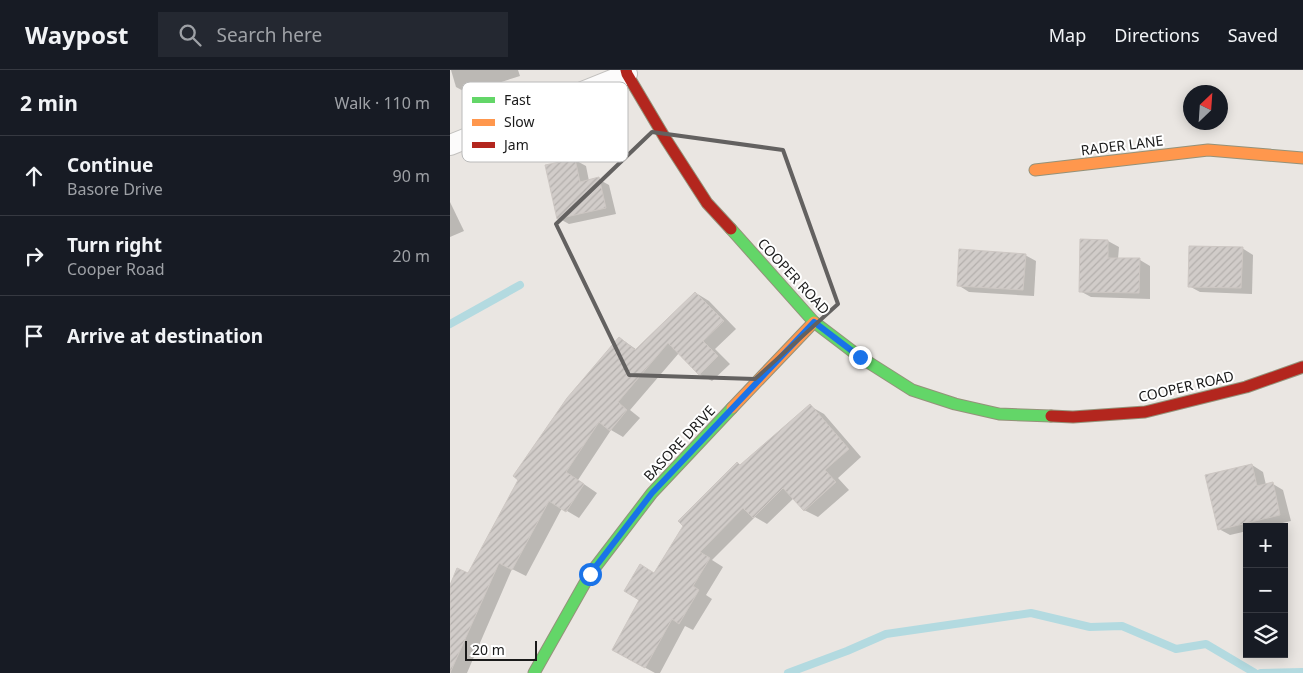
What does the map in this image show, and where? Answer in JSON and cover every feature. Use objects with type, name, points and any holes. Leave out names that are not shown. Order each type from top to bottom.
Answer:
[{"type":"street","points":[[602,82],[626,72]]},
{"type":"street","name":"COOPER ROAD","points":[[626,72],[665,138],[708,203],[814,322],[860,357],[912,390],[955,404],[999,414],[1073,417],[1146,412],[1246,387],[1303,367]]},
{"type":"street","points":[[450,145],[462,140]]},
{"type":"street","name":"RADER LANE","points":[[1035,170],[1208,150],[1303,158]]},
{"type":"street","name":"BASORE DRIVE","points":[[534,673],[590,574],[652,493],[814,322]]},
{"type":"highlighted area","points":[[652,132],[783,150],[838,304],[755,379],[629,375],[556,224]]},
{"type":"building","points":[[560,162],[576,162],[580,182],[599,177],[606,208],[557,219],[545,165]]},
{"type":"building","points":[[1080,239],[1108,240],[1108,258],[1140,258],[1139,293],[1079,292]]},
{"type":"building","points":[[1189,246],[1243,247],[1241,288],[1188,287]]},
{"type":"building","points":[[959,249],[1026,254],[1023,290],[957,286]]},
{"type":"building","points":[[695,292],[724,321],[703,341],[718,356],[699,375],[668,343],[618,402],[627,410],[610,431],[599,422],[566,472],[584,484],[566,512],[549,501],[512,570],[499,563],[450,673],[450,585],[457,568],[468,573],[518,480],[513,476],[567,398],[619,337],[635,350]]},
{"type":"building","points":[[810,404],[849,449],[825,470],[836,482],[804,511],[783,488],[753,518],[743,508],[700,552],[710,558],[693,586],[699,590],[679,624],[672,619],[645,668],[612,650],[639,600],[624,591],[640,564],[654,573],[683,526],[678,521],[737,462],[740,465]]},
{"type":"building","points":[[1252,464],[1257,486],[1273,482],[1280,515],[1218,530],[1205,475]]},
{"type":"waterway","points":[[450,324],[520,285]]},
{"type":"waterway","points":[[788,673],[886,634],[1031,613],[1090,627],[1122,626],[1176,649],[1206,644],[1255,673]]},
{"type":"waterway","points":[[1261,673],[1303,672]]},
{"type":"traffic: fast","points":[[731,229],[814,322],[860,357],[912,390],[955,404],[999,414],[1051,416]]},
{"type":"traffic: fast","points":[[534,673],[590,574],[652,493],[732,408]]},
{"type":"traffic: slow","points":[[1035,170],[1208,150],[1303,158]]},
{"type":"traffic: slow","points":[[732,408],[814,322]]},
{"type":"traffic: jam","points":[[626,70],[665,138],[707,203],[731,229]]},
{"type":"traffic: jam","points":[[1051,416],[1073,417],[1145,412],[1246,387],[1303,367]]},
{"type":"route","points":[[590,574],[652,493],[814,322],[860,357]]}]
